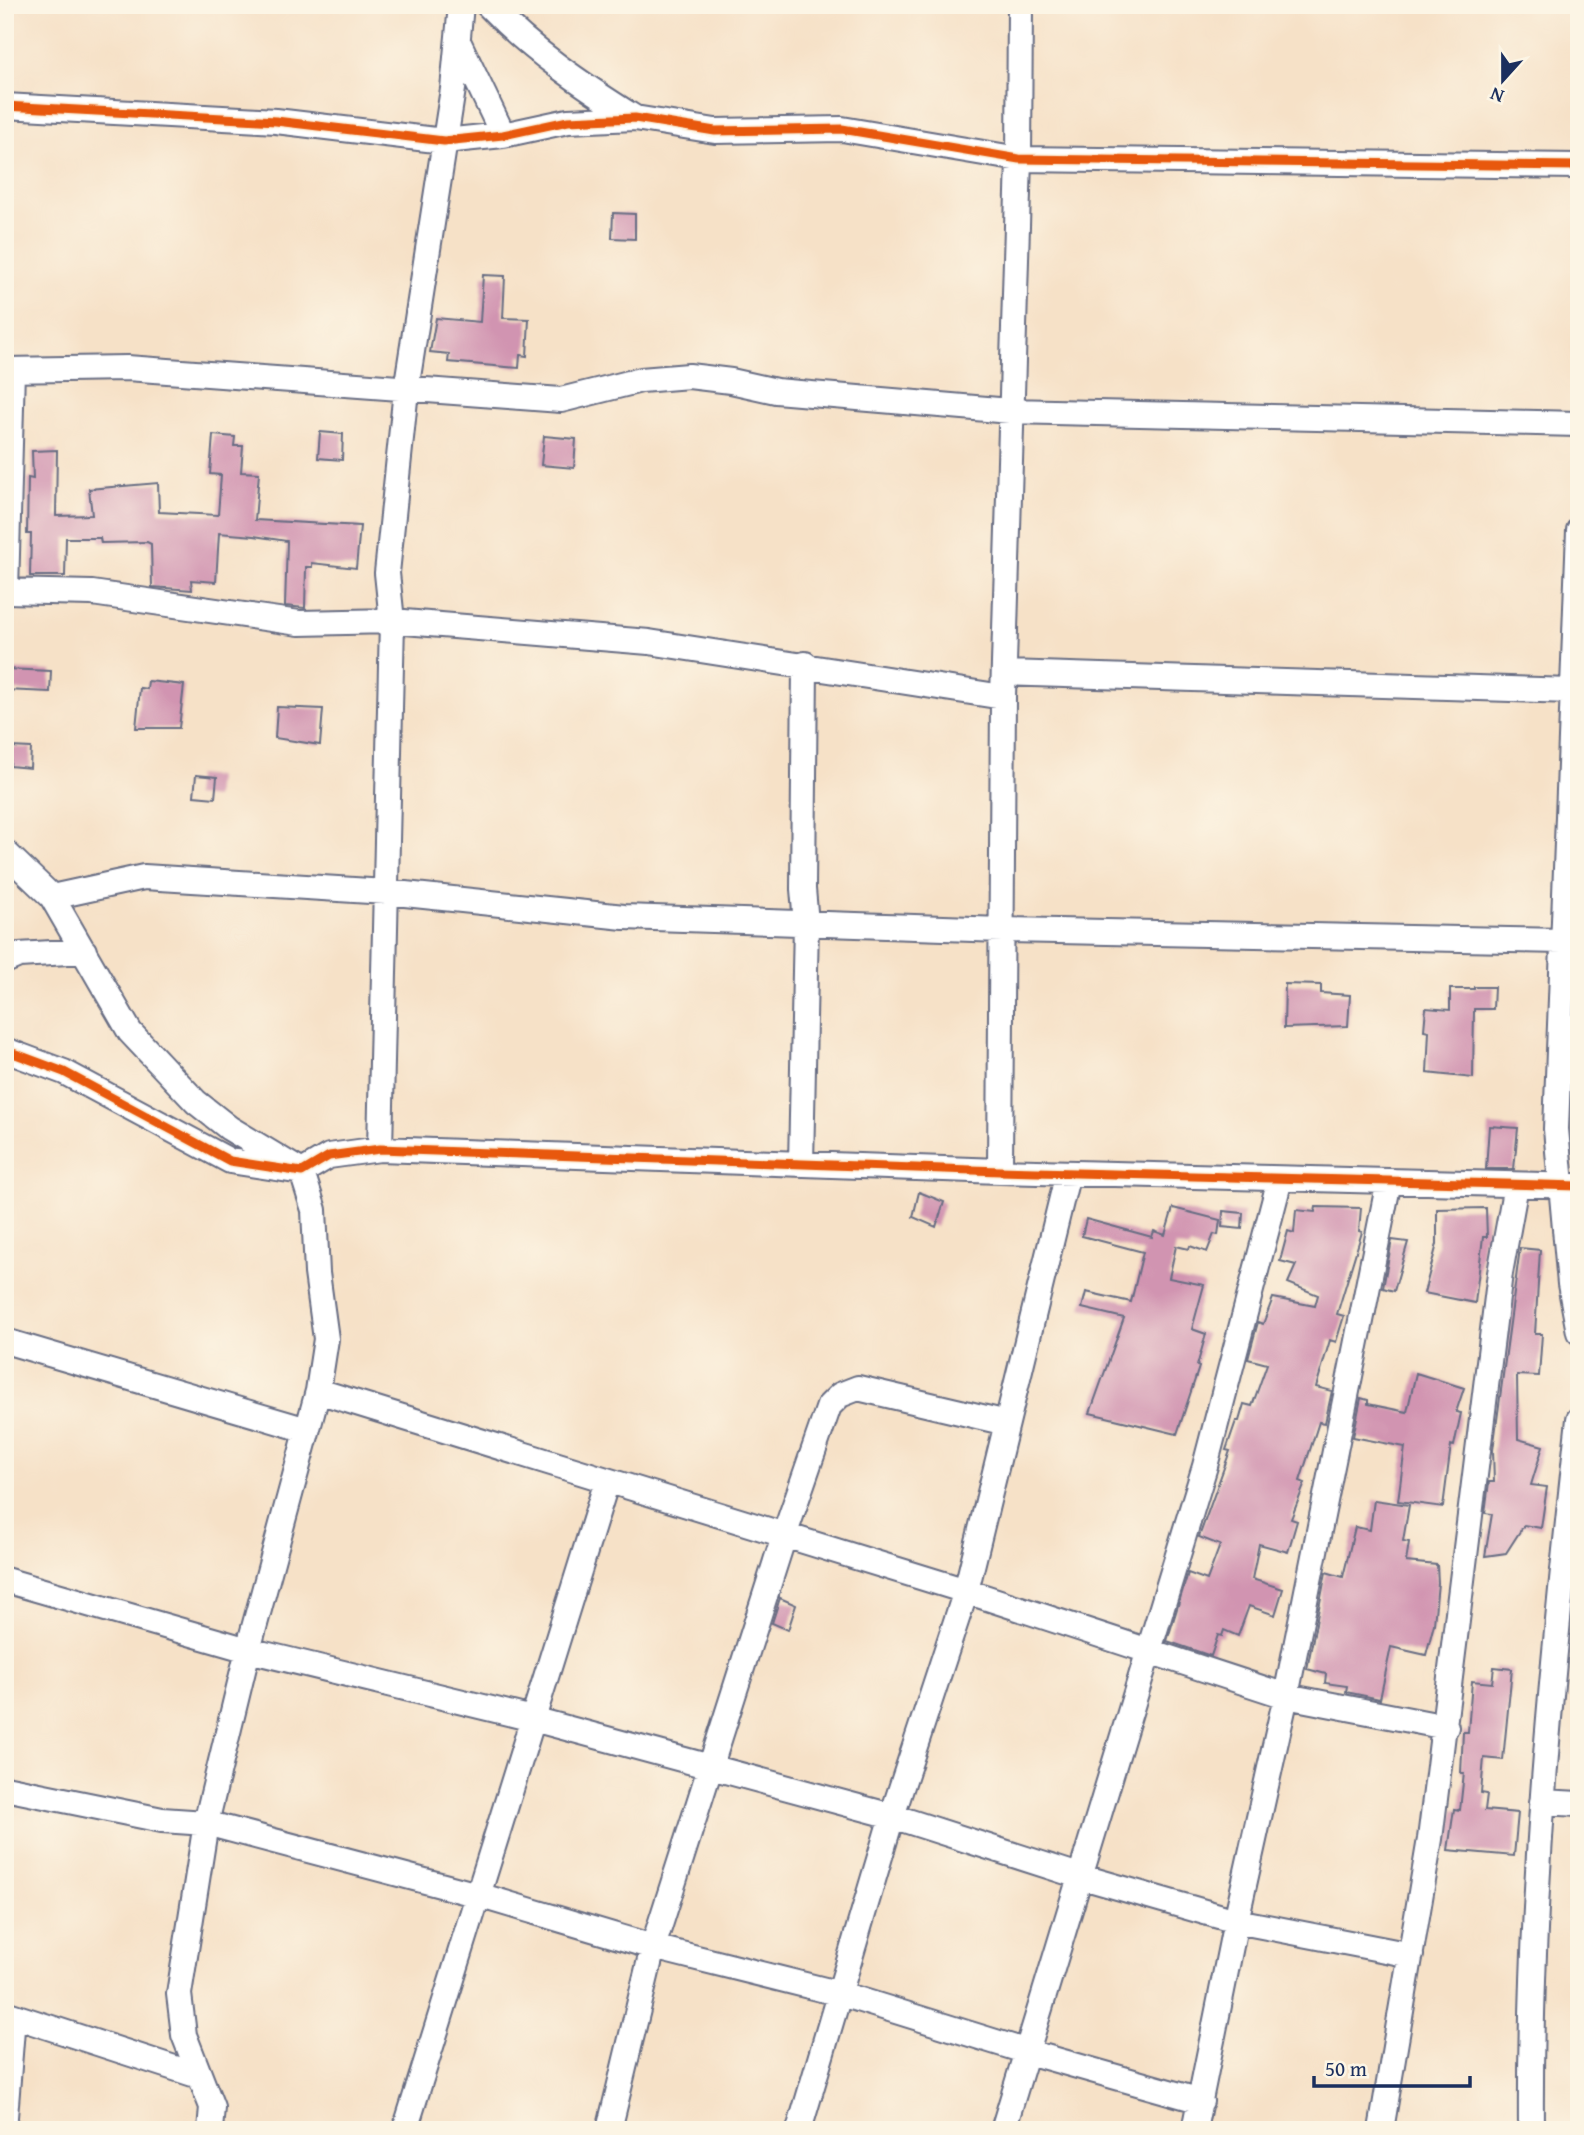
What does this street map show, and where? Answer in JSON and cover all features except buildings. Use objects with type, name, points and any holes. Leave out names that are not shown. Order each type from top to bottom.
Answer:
[{"type":"street","points":[[380,1149],[392,621],[387,573],[406,390],[444,141],[461,5]]},
{"type":"street","points":[[488,5],[522,41],[570,78],[635,118]]},
{"type":"street","points":[[1000,1171],[1004,685],[1019,159],[1020,5]]},
{"type":"street","points":[[458,39],[503,135]]},
{"type":"street","points":[[5,106],[276,121],[444,141],[503,135],[568,121],[635,118],[715,131],[842,129],[1019,159],[1579,166]]},
{"type":"street","points":[[1572,691],[1004,685],[874,679],[805,664],[649,642],[392,621],[299,623],[92,593],[6,591],[8,370],[127,368],[561,400],[641,380],[689,376],[731,381],[776,391],[1010,411],[1579,424]]},
{"type":"street","points":[[1579,530],[1556,1129],[1569,1186],[1570,1284],[1579,1332]]},
{"type":"street","points":[[801,1164],[806,923],[803,889],[805,664]]},
{"type":"street","points":[[5,852],[52,897],[130,1032],[196,1102],[229,1128],[302,1172],[314,1210],[317,1273],[326,1339],[318,1391],[248,1650],[206,1823],[179,1994],[184,2035],[212,2107],[214,2129]]},
{"type":"street","points":[[52,897],[144,877],[386,892],[624,917],[1002,930],[1562,941]]},
{"type":"street","points":[[5,961],[19,955],[84,951]]},
{"type":"street","points":[[5,1050],[64,1072],[230,1161],[302,1172],[329,1156],[380,1149],[1000,1171],[1569,1186]]},
{"type":"street","points":[[799,2130],[892,1816],[966,1591],[1068,1173]]},
{"type":"street","points":[[1003,2130],[1205,1466],[1280,1179]]},
{"type":"street","points":[[1195,2130],[1236,1921],[1286,1696],[1389,1181]]},
{"type":"street","points":[[1381,2130],[1446,1727],[1500,1273],[1516,1185]]},
{"type":"street","points":[[5,1341],[307,1430]]},
{"type":"street","points":[[609,2130],[653,1947],[784,1536],[830,1406],[840,1395],[858,1388],[1007,1423]]},
{"type":"street","points":[[318,1391],[966,1591],[1286,1696],[1446,1727]]},
{"type":"street","points":[[1531,2130],[1530,2042],[1542,1802],[1579,1419]]},
{"type":"street","points":[[405,2130],[607,1481]]},
{"type":"street","points":[[5,1580],[248,1650],[533,1718],[892,1816],[1079,1876],[1236,1921],[1411,1955]]},
{"type":"street","points":[[5,1788],[162,1820],[206,1823],[478,1895],[653,1947],[841,1994],[1028,2052],[1201,2101]]},
{"type":"street","points":[[1542,1802],[1579,1804]]},
{"type":"street","points":[[5,2117],[9,2015],[199,2076]]},
{"type":"cycle path","points":[[5,106],[276,121],[444,141],[503,135],[568,121],[635,118],[715,131],[842,129],[1019,159],[1579,166]]},
{"type":"cycle path","points":[[5,1050],[64,1072],[230,1161],[302,1172],[329,1156],[380,1149],[1000,1171],[1579,1186]]}]
